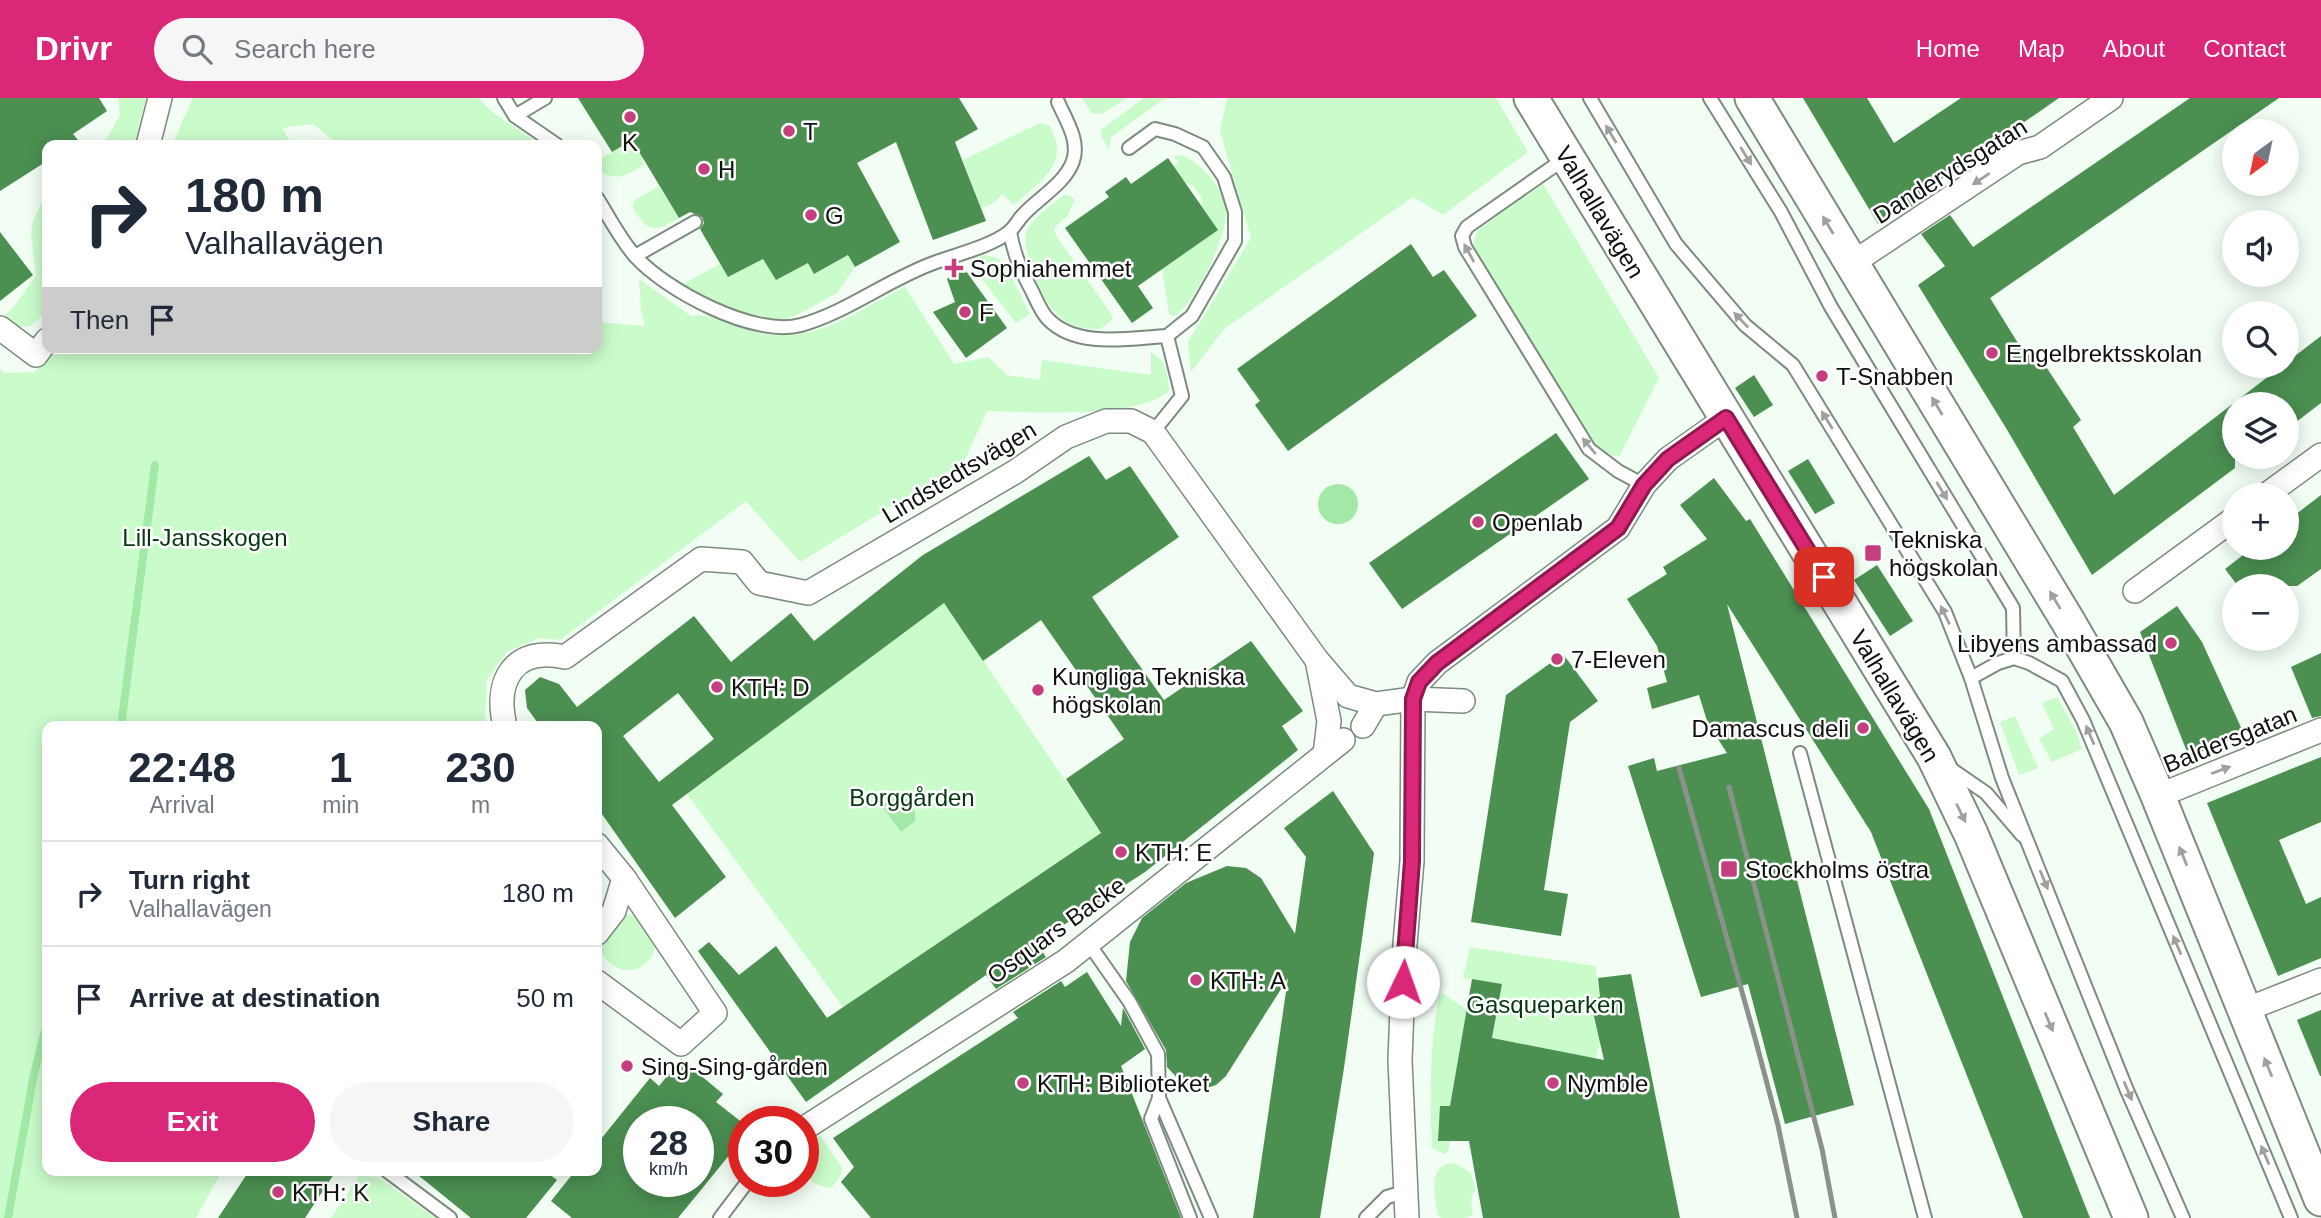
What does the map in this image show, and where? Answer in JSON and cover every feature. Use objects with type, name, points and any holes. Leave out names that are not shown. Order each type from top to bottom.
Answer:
[{"type":"main road","name":"Valhallavägen","points":[[1531,98],[1934,757],[1970,834],[2131,1218]]},
{"type":"main road","points":[[1752,98],[2126,722],[2321,1199]]},
{"type":"street","points":[[149,140],[160,98]]},
{"type":"street","name":"Danderydsgatan","points":[[1851,264],[2018,153],[2040,147],[2111,98]]},
{"type":"street","points":[[0,328],[36,355],[42,347]]},
{"type":"street","points":[[1407,1218],[1400,1060],[1404,956],[1412,861],[1413,699],[1419,682],[1437,663],[1618,528],[1644,485],[1681,448],[1726,418]]},
{"type":"street","name":"Lindstedtsvägen","points":[[504,721],[500,708],[503,687],[512,670],[528,656],[546,653],[565,657],[701,559],[742,562],[759,583],[808,593],[1015,472],[1066,437],[1105,421],[1131,421],[1153,432]]},
{"type":"street","points":[[1153,432],[1317,660],[1348,696],[1376,704],[1413,699],[1463,701]]},
{"type":"street","points":[[2282,483],[2321,455]]},
{"type":"street","points":[[2135,591],[2222,527]]},
{"type":"street","points":[[1317,660],[1329,721],[1318,760]]},
{"type":"street","points":[[1363,726],[1376,704]]},
{"type":"street","name":"Baldersgatan","points":[[2158,796],[2321,730]]},
{"type":"street","name":"Osquars Backe","points":[[819,1119],[1066,961],[1343,740]]},
{"type":"street","points":[[602,851],[624,878],[715,1013],[681,1044],[602,986]]},
{"type":"street","points":[[602,927],[614,911],[624,878]]},
{"type":"street","points":[[2245,1010],[2321,980]]},
{"type":"lane","points":[[504,98],[515,116],[551,140]]},
{"type":"lane","points":[[515,116],[545,98]]},
{"type":"lane","points":[[1590,98],[1676,244],[1745,325],[1793,365],[1945,612],[1971,678],[2002,778],[2126,1088],[2183,1218]]},
{"type":"lane","points":[[1710,98],[1781,212],[1831,307],[2013,608],[2014,658]]},
{"type":"lane","points":[[602,211],[635,256],[687,297],[722,313],[758,324],[798,326],[829,315],[919,268],[992,241],[1010,231],[1023,214],[1063,177],[1072,165],[1076,150],[1058,102]]},
{"type":"lane","points":[[1010,231],[1013,249],[1025,278],[1046,317],[1059,329],[1083,338],[1167,336],[1192,316],[1235,240],[1236,212],[1224,177],[1203,147],[1175,134],[1155,130],[1129,148]]},
{"type":"lane","points":[[1567,157],[1466,227],[1462,236],[1465,247],[1589,449],[1618,471],[1644,485]]},
{"type":"lane","points":[[635,256],[695,222]]},
{"type":"lane","points":[[1153,432],[1182,396],[1167,336]]},
{"type":"lane","points":[[1971,678],[1998,663],[2014,658],[2062,681],[2083,720],[2291,1218]]},
{"type":"lane","points":[[1800,753],[1925,1218]]},
{"type":"lane","points":[[1934,757],[1986,793],[2029,843]]},
{"type":"lane","points":[[1089,944],[1129,1001],[1158,1054],[1159,1098],[1211,1218]]},
{"type":"lane","points":[[1159,1098],[1151,1119],[1191,1218]]},
{"type":"lane","points":[[394,1176],[450,1218]]},
{"type":"lane","points":[[1366,1218],[1387,1197],[1404,1192]]},
{"type":"lane","points":[[720,1218],[736,1197]]},
{"type":"green space","points":[[118,98],[146,98],[135,140],[106,140],[120,115]]},
{"type":"green space","points":[[193,98],[479,98],[492,112],[532,140],[333,140],[313,124],[282,128],[290,140],[174,140]]},
{"type":"green space","points":[[1082,98],[1127,98],[1102,114],[1092,113]]},
{"type":"green space","points":[[1144,98],[1207,98],[1164,99],[1111,137],[1109,150],[1101,136],[1101,130]]},
{"type":"green space","points":[[1227,98],[1496,98],[1528,152],[1443,215],[1413,197],[1224,329],[1191,372],[1188,342],[1251,238],[1220,131]]},
{"type":"green space","points":[[1040,123],[1050,126],[1057,145],[1056,157],[1048,173],[1014,205],[1002,194],[994,203],[981,208],[963,160]]},
{"type":"green space","points":[[648,130],[659,148],[641,159],[644,165],[618,177],[602,172],[602,158]]},
{"type":"green space","points":[[1181,155],[1211,178],[1225,203],[1226,212],[1222,236],[1200,285],[1182,310],[1174,316],[1169,314],[1162,269],[1217,230],[1201,206],[1203,200],[1193,185],[1186,184],[1173,166],[1179,162],[1173,156]]},
{"type":"green space","points":[[1543,184],[1659,378],[1619,457],[1597,451],[1473,245],[1478,230]]},
{"type":"green space","points":[[659,186],[679,218],[656,228],[646,225],[632,206],[635,200]]},
{"type":"green space","points":[[1064,195],[1075,200],[1067,216],[1054,228],[1056,236],[1112,315],[1112,320],[1100,329],[1085,329],[1073,325],[1054,311],[1035,278],[1027,254],[1025,238],[1028,228]]},
{"type":"green space","points":[[42,202],[42,316],[30,326],[12,328],[0,319],[14,307],[36,275],[31,232]]},
{"type":"green space","points":[[848,255],[855,267],[837,293],[786,319],[772,319],[736,310],[683,284],[720,264],[728,277],[763,259],[776,279],[808,263],[815,274]]},
{"type":"green space","points":[[985,255],[998,258],[1005,264],[1030,314],[1016,323],[978,274],[971,259]]},
{"type":"green space","name":"Lill-Jansskogen","points":[[639,279],[691,316],[716,319],[759,333],[799,334],[835,324],[905,287],[954,364],[988,357],[1007,375],[1040,380],[1042,360],[1151,375],[1151,352],[1163,364],[1169,391],[1154,400],[1109,410],[987,411],[964,462],[800,562],[746,501],[560,640],[539,638],[508,651],[487,679],[486,721],[42,721],[42,1176],[219,1176],[196,1218],[0,1218],[0,368],[4,373],[34,372],[50,354],[602,354],[602,322],[645,326]]},
{"type":"green space","name":"Borggården","points":[[944,603],[1101,833],[843,1007],[687,794]]},
{"type":"green space","points":[[2057,697],[2076,731],[2082,749],[2052,762],[2039,738],[2054,729],[2042,703]]},
{"type":"green space","points":[[2015,716],[2038,768],[2019,775],[2000,722]]},
{"type":"green space","points":[[620,915],[638,916],[656,940],[647,963],[638,968],[618,968],[603,954],[602,937]]},
{"type":"green space","name":"Gasqueparken","points":[[1470,947],[1595,966],[1600,997],[1590,1000],[1607,1011],[1596,1058],[1490,1053],[1502,984],[1463,978]]},
{"type":"green space","points":[[1444,994],[1467,1010],[1450,1106],[1438,1141],[1450,1141],[1448,1151],[1444,1154],[1432,1148],[1431,1091],[1436,1015],[1439,996]]},
{"type":"green space","points":[[819,1136],[843,1169],[831,1188],[819,1185]]},
{"type":"green space","points":[[1449,1163],[1471,1173],[1475,1189],[1471,1200],[1473,1215],[1465,1218],[1441,1218],[1437,1214],[1435,1177],[1442,1166]]},
{"type":"green space","points":[[359,1176],[378,1177],[435,1218],[331,1218]]},
{"type":"shaded area","points":[[1338,484],[1352,490],[1358,504],[1352,518],[1338,524],[1324,518],[1318,504],[1324,490]]},
{"type":"shaded area","points":[[891,792],[906,798],[914,810],[915,821],[901,832],[878,801]]},
{"type":"building","points":[[0,98],[99,98],[107,111],[73,134],[78,140],[42,140],[42,164],[0,191]]},
{"type":"building","points":[[578,98],[959,98],[978,129],[955,142],[986,221],[933,240],[896,142],[857,163],[900,242],[855,267],[848,255],[814,274],[808,263],[776,280],[763,259],[728,277],[700,229],[704,223],[702,217],[690,212],[679,218],[632,140],[612,152]]},
{"type":"building","points":[[1803,98],[1867,98],[1894,143],[1961,98],[2059,98],[1930,187],[1934,192],[1904,212],[1901,207],[1878,224]]},
{"type":"building","name":"Engelbrektsskolan","points":[[2190,98],[2279,98],[2249,119],[2222,119],[2222,137],[1990,298],[2026,356],[2035,350],[2081,420],[2073,427],[2114,495],[2222,412],[2222,469],[2234,469],[2092,575],[1918,285],[1945,266],[1921,234],[1950,215],[1973,247]]},
{"type":"building","points":[[1168,158],[1218,230],[1138,286],[1153,308],[1132,323],[1065,228],[1109,197],[1105,192],[1126,177],[1131,184]]},
{"type":"building","points":[[0,232],[33,275],[0,301]]},
{"type":"building","points":[[1411,244],[1433,277],[1444,270],[1477,316],[1288,451],[1255,405],[1260,401],[1237,369]]},
{"type":"building","name":"F","points":[[963,267],[1007,328],[966,358],[933,312],[955,302],[947,279]]},
{"type":"building","name":"Engelbrektsskolan","points":[[2321,336],[2321,403],[2299,420],[2299,392],[2248,392],[2266,378],[2299,378],[2299,353]]},
{"type":"building","points":[[1754,375],[1773,405],[1754,417],[1735,388]]},
{"type":"building","name":"Openlab","points":[[1556,433],[1589,479],[1402,609],[1369,563]]},
{"type":"building","points":[[1089,456],[1106,480],[1130,466],[1179,537],[1092,597],[1127,648],[1164,700],[1251,641],[1303,711],[1282,726],[1298,750],[1145,872],[1036,943],[1046,957],[996,989],[986,975],[806,1102],[698,951],[709,942],[739,975],[776,946],[827,1018],[1101,833],[1066,779],[1124,739],[1041,620],[983,661],[944,603],[672,805],[726,877],[675,918],[602,814],[602,721],[536,721],[527,708],[525,690],[540,677],[559,684],[577,707],[694,616],[731,662],[791,613],[814,641],[923,555]],"holes":[[[678,693],[714,739],[659,782],[623,736]]]},
{"type":"building","points":[[1808,459],[1835,503],[1815,514],[1788,471]]},
{"type":"building","points":[[1714,478],[1746,521],[1750,519],[1929,809],[2090,1218],[2023,1218],[1871,832],[1727,604],[1854,1105],[1785,1124],[1748,984],[1701,997],[1628,766],[1654,758],[1657,771],[1727,753],[1708,724],[1699,695],[1652,709],[1647,688],[1667,682],[1657,646],[1627,599],[1667,574],[1663,567],[1707,539],[1680,505]]},
{"type":"building","points":[[2321,495],[2321,569],[2299,585],[2299,574],[2229,574],[2225,569],[2237,560],[2299,560],[2299,512]]},
{"type":"building","points":[[1877,565],[1913,621],[1890,636],[1854,580]]},
{"type":"building","points":[[2177,606],[2202,642],[2244,734],[2189,757],[2140,632]]},
{"type":"building","points":[[2321,653],[2321,716],[2312,718],[2291,667]]},
{"type":"building","points":[[1563,654],[1598,701],[1570,722],[1544,890],[1568,894],[1561,936],[1471,922],[1506,695]]},
{"type":"building","points":[[2321,757],[2321,822],[2279,840],[2306,904],[2321,897],[2321,958],[2278,976],[2207,803]]},
{"type":"building","points":[[1333,791],[1374,853],[1320,1218],[1253,1218],[1288,978],[1226,1076],[1216,1085],[1201,1090],[1182,1083],[1167,1067],[1166,1050],[1126,981],[1130,942],[1142,918],[1186,883],[1227,866],[1246,868],[1261,878],[1295,934],[1306,857],[1284,828]]},
{"type":"building","name":"KTH: Biblioteket","points":[[1087,972],[1121,1026],[1123,1008],[1145,1049],[1121,1066],[1181,1218],[871,1218],[841,1182],[854,1167],[833,1138],[1018,1018],[1013,1012],[1061,981],[1065,987]]},
{"type":"building","name":"Nymble","points":[[1631,974],[1680,1218],[1483,1218],[1469,1141],[1438,1141],[1440,1106],[1450,1106],[1472,979],[1502,984],[1492,1038],[1604,1060],[1590,999],[1600,997],[1598,978]]},
{"type":"building","points":[[2321,1010],[2321,1076],[2320,1076],[2297,1020]]},
{"type":"building","points":[[681,1059],[723,1094],[716,1102],[728,1111],[728,1157],[714,1174],[714,1106],[628,1106],[650,1078],[659,1086]]},
{"type":"building","points":[[623,1112],[623,1197],[695,1197],[678,1218],[572,1218],[551,1201],[571,1176],[602,1176],[602,1138]]},
{"type":"building","name":"KTH: K","points":[[246,1176],[333,1176],[305,1218],[218,1218]]},
{"type":"building","points":[[419,1176],[552,1176],[557,1180],[526,1218],[471,1218]]},
{"type":"waterway","points":[[122,721],[155,465]]},
{"type":"waterway","points":[[8,1218],[42,1043]]},
{"type":"railway","points":[[1679,768],[1778,1125],[1797,1218]]},
{"type":"railway","points":[[1729,787],[1822,1149],[1835,1218]]},
{"type":"place","name":"K","points":[[630,117]]},
{"type":"place","name":"T","points":[[789,131]]},
{"type":"place","name":"H","points":[[704,169]]},
{"type":"place","name":"G","points":[[811,215]]},
{"type":"place","name":"Sophiahemmet","points":[[954,268]]},
{"type":"place","name":"F","points":[[965,312]]},
{"type":"place","name":"Engelbrektsskolan","points":[[1992,353]]},
{"type":"place","name":"T-Snabben","points":[[1822,376]]},
{"type":"place","name":"Openlab","points":[[1478,522]]},
{"type":"place","name":"Tekniska högskolan","points":[[1873,553]]},
{"type":"place","name":"Libyens ambassad","points":[[2171,643]]},
{"type":"place","name":"7-Eleven","points":[[1557,659]]},
{"type":"place","name":"KTH: D","points":[[717,687]]},
{"type":"place","name":"Kungliga Tekniska högskolan","points":[[1038,690]]},
{"type":"place","name":"Damascus deli","points":[[1863,728]]},
{"type":"place","name":"KTH: E","points":[[1121,852]]},
{"type":"place","name":"Stockholms östra","points":[[1729,869]]},
{"type":"place","name":"KTH: A","points":[[1196,980]]},
{"type":"place","name":"Sing-Sing-gården","points":[[627,1066]]},
{"type":"place","name":"KTH: Biblioteket","points":[[1023,1083]]},
{"type":"place","name":"Nymble","points":[[1553,1083]]},
{"type":"place","name":"KTH: K","points":[[278,1192]]},
{"type":"route","points":[[1403,982],[1412,861],[1413,699],[1419,682],[1437,663],[1618,528],[1644,485],[1668,459],[1726,418],[1824,577]]}]
